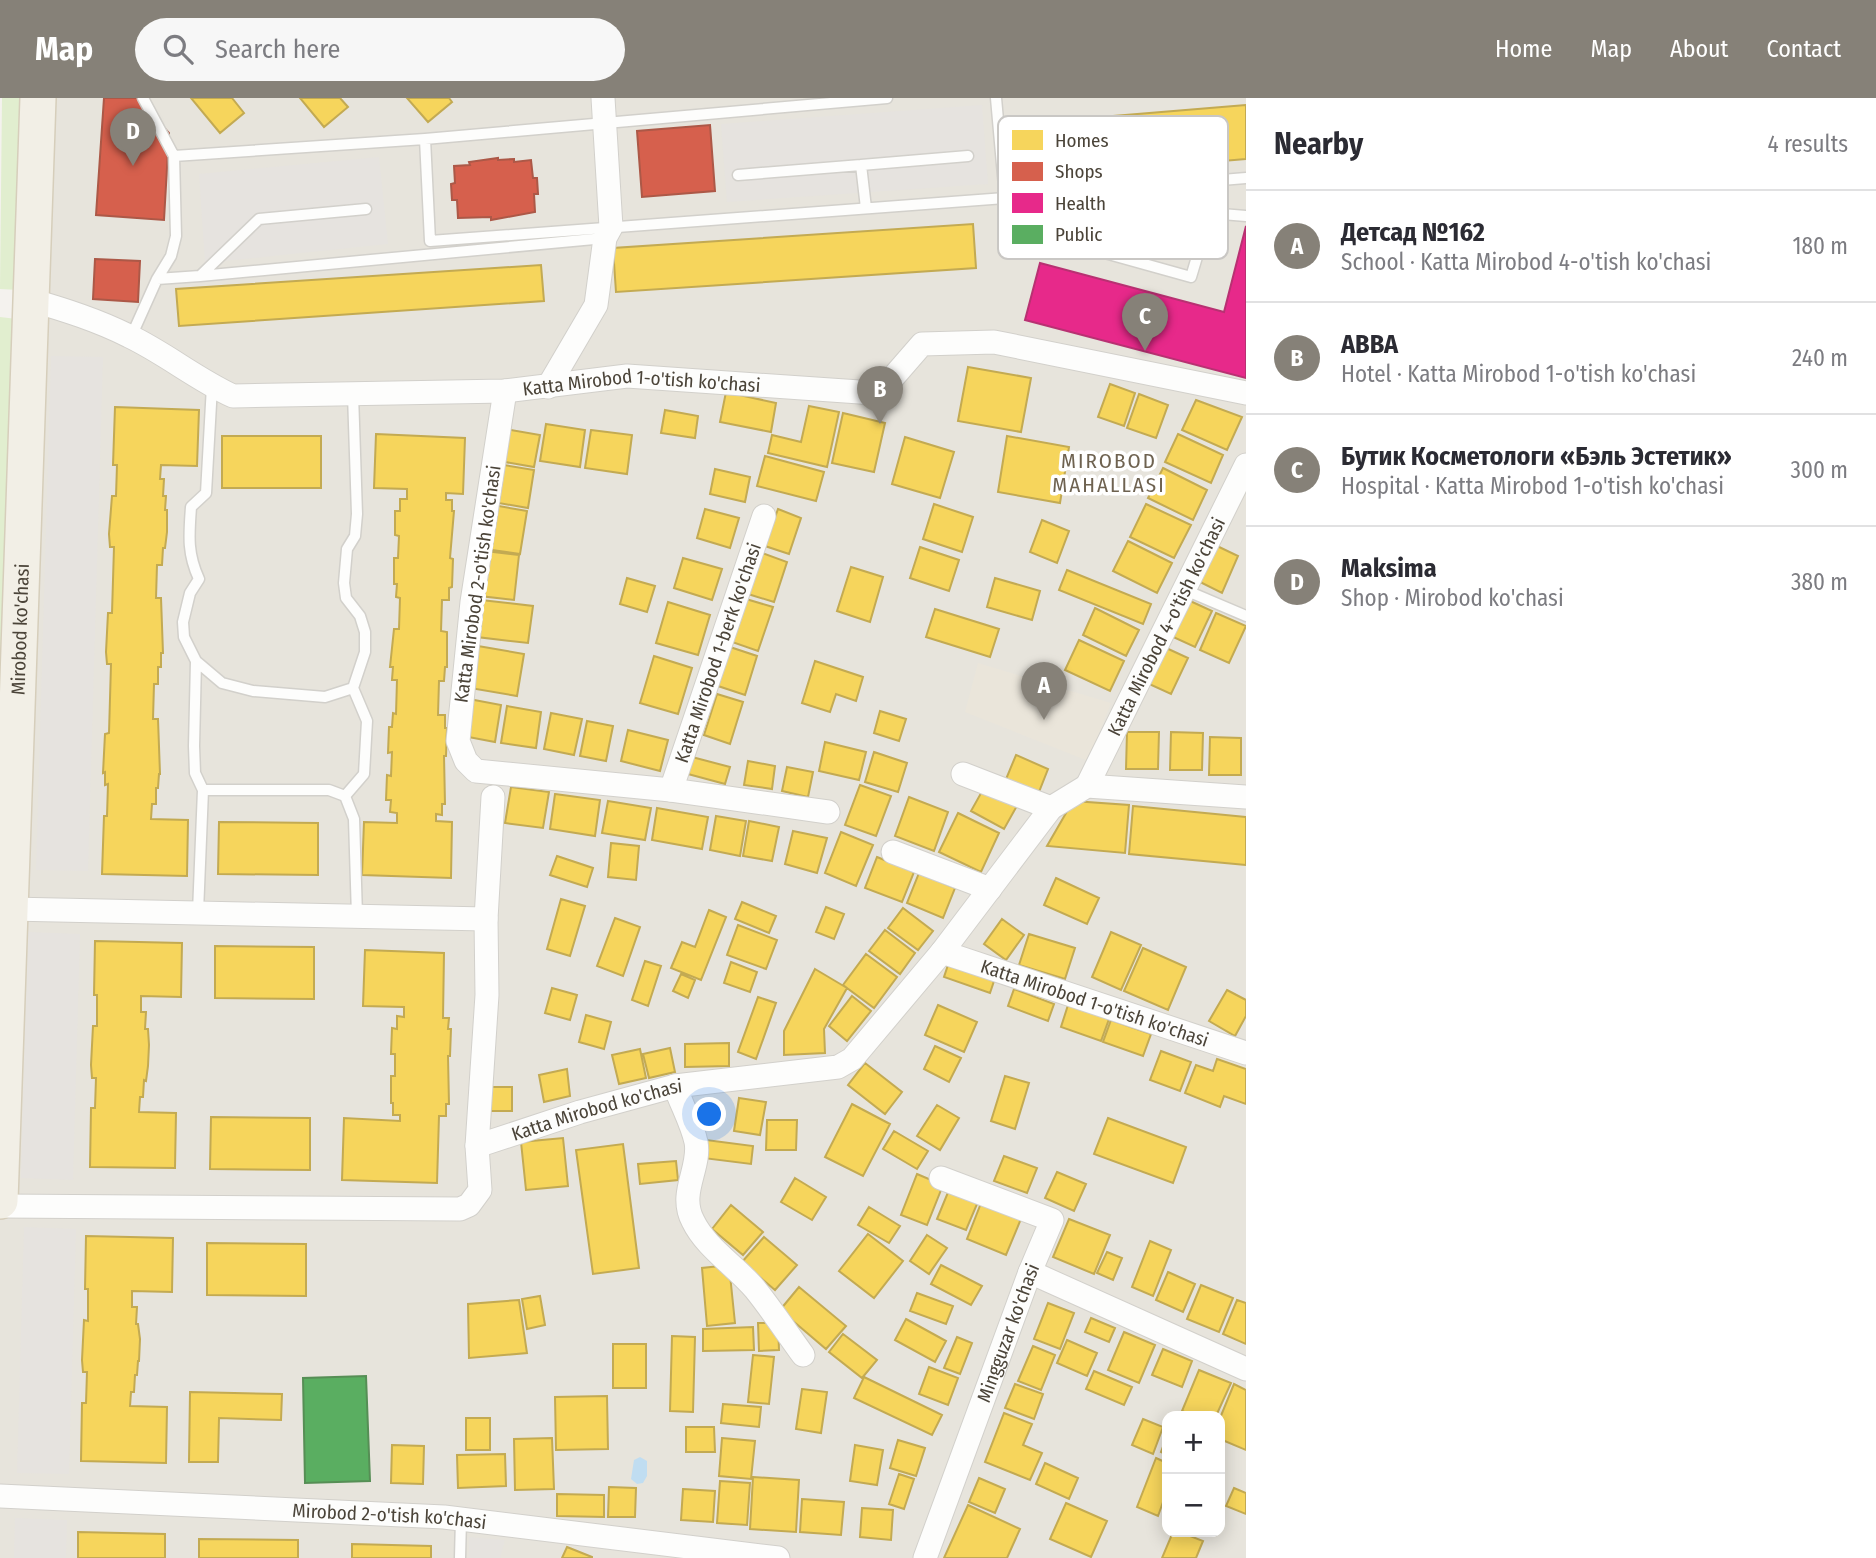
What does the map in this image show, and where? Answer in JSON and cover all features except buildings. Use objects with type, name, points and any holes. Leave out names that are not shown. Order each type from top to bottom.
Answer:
[{"type":"main road","name":"Mirobod ko'chasi","points":[[0,1200],[10,909],[6,840],[38,98]]},
{"type":"street","points":[[548,387],[596,304],[608,233],[603,98]]},
{"type":"street","name":"Katta Mirobod 1-o'tish ko'chasi","points":[[31,300],[79,314],[131,337],[233,396],[505,391],[627,376],[874,393],[882,390],[922,344],[994,342],[1246,393]]},
{"type":"street","name":"Katta Mirobod 2-o'tish ko'chasi","points":[[476,771],[466,761],[458,741],[472,601],[505,391]]},
{"type":"street","name":"Katta Mirobod 4-o'tish ko'chasi","points":[[1087,786],[1246,465]]},
{"type":"street","name":"Katta Mirobod 1-berk ko'chasi","points":[[671,790],[764,516]]},
{"type":"street","name":"Katta Mirobod 1-berk ko'chasi","points":[[476,771],[671,790],[828,812]]},
{"type":"street","points":[[963,774],[1051,808]]},
{"type":"street","points":[[1087,786],[1246,797]]},
{"type":"street","name":"Katta Mirobod ko'chasi","points":[[477,1146],[580,1112],[675,1086],[838,1067],[852,1059],[942,952],[1051,808],[1087,786]]},
{"type":"street","points":[[0,1206],[450,1210],[469,1205],[480,1190],[477,1146],[487,995],[486,919],[493,797]]},
{"type":"street","points":[[893,852],[990,889]]},
{"type":"street","points":[[10,909],[486,919]]},
{"type":"street","name":"Katta Mirobod 1-o'tish ko'chasi","points":[[942,952],[1246,1053]]},
{"type":"street","points":[[675,1086],[696,1142],[696,1163],[690,1177],[688,1203],[692,1221],[755,1289],[803,1354]]},
{"type":"street","name":"Mingguzar ko'chasi","points":[[925,1558],[1030,1272],[1052,1220],[941,1178]]},
{"type":"street","points":[[1030,1272],[1246,1369]]},
{"type":"street","name":"Mirobod 2-o'tish ko'chasi","points":[[0,1496],[461,1519],[701,1554],[778,1558]]},
{"type":"lane","points":[[131,337],[157,279],[171,256],[176,236],[174,156],[144,98]]},
{"type":"lane","points":[[174,156],[425,139],[604,121],[887,98]]},
{"type":"lane","points":[[996,98],[998,120]]},
{"type":"lane","points":[[425,139],[430,241],[608,233]]},
{"type":"lane","points":[[738,175],[968,156]]},
{"type":"lane","points":[[861,165],[866,208]]},
{"type":"lane","points":[[1228,179],[1246,177]]},
{"type":"lane","points":[[157,279],[866,208],[998,199]]},
{"type":"lane","points":[[200,276],[259,219],[366,209]]},
{"type":"lane","points":[[1228,214],[1246,216]]},
{"type":"lane","points":[[1126,259],[1191,277],[1196,259]]},
{"type":"lane","points":[[198,912],[203,790],[195,773],[195,661],[184,637],[183,622],[190,593],[199,579],[190,560],[189,532],[191,507],[206,494],[212,386]]},
{"type":"lane","points":[[345,796],[364,774],[367,721],[353,688],[365,652],[365,632],[360,616],[346,598],[344,583],[347,549],[355,536],[356,525],[353,394]]},
{"type":"lane","points":[[1185,590],[1246,616]]},
{"type":"lane","points":[[195,661],[222,683],[253,691],[326,697],[353,688]]},
{"type":"lane","points":[[203,790],[329,790],[345,796],[354,819],[357,916]]},
{"type":"lane","points":[[460,1558],[461,1519]]},
{"type":"shaded area","name":"MIROBOD MAHALLASI","points":[[38,98],[1246,98],[1246,1558],[0,1558],[0,1206]]},
{"type":"shaded area","points":[[982,105],[988,184],[727,202],[721,124]]},
{"type":"shaded area","points":[[379,157],[388,244],[205,263],[199,174]]},
{"type":"shaded area","points":[[51,356],[103,357],[88,871],[36,870]]},
{"type":"shaded area","points":[[978,663],[1111,703],[1088,761],[965,712]]},
{"type":"shaded area","points":[[28,932],[80,934],[73,1180],[21,1178]]},
{"type":"shaded area","points":[[24,1227],[76,1229],[69,1474],[17,1473]]},
{"type":"shaded area","points":[[15,1518],[67,1520],[66,1558],[14,1558]]},
{"type":"shaded area","points":[[469,1537],[505,1540],[500,1558],[469,1558]]},
{"type":"green space","points":[[2,98],[23,98],[19,290],[0,289]]},
{"type":"green space","points":[[0,317],[17,319],[0,712]]},
{"type":"water","points":[[640,1457],[647,1461],[647,1476],[643,1483],[637,1484],[631,1479],[634,1460]]},
{"type":"place","name":"Maksima","points":[[133,166]]},
{"type":"place","name":"Бутик Косметологи «Бэль Эстетик»","points":[[1145,351]]},
{"type":"place","name":"ABBA","points":[[880,424]]},
{"type":"place","name":"Детсад №162","points":[[1044,720]]},
{"type":"district","name":"MIROBOD MAHALLASI","points":[[1109,473]]}]
